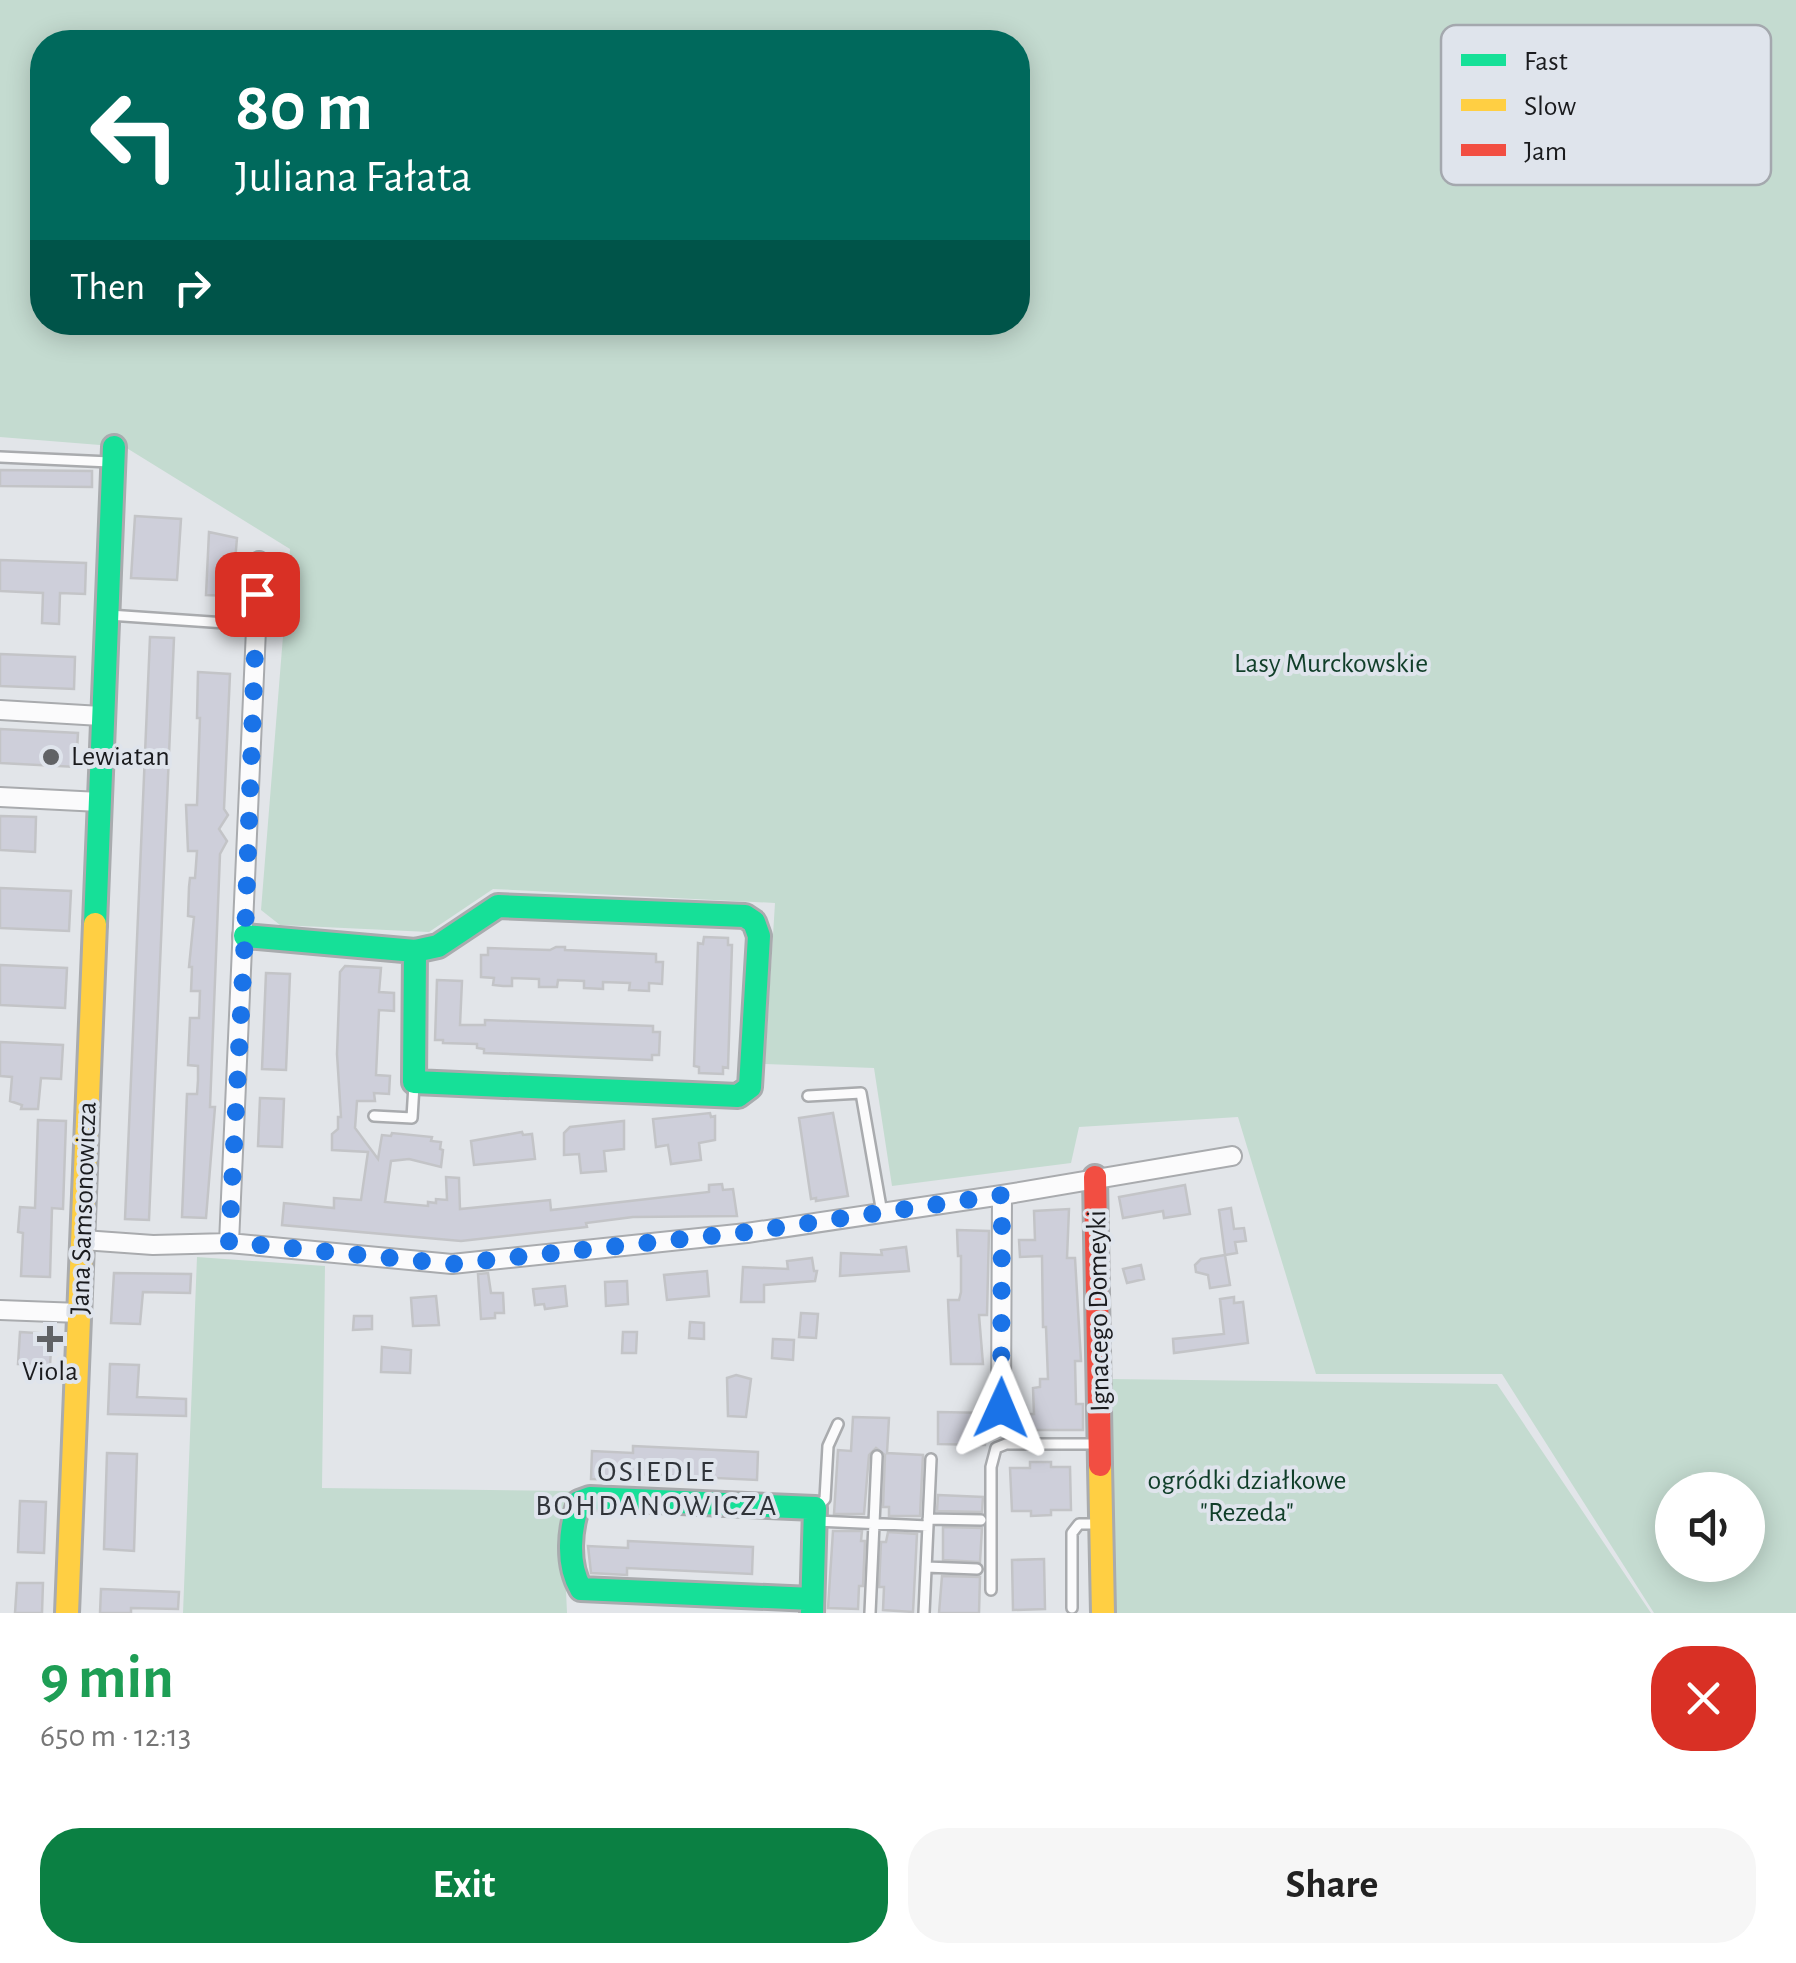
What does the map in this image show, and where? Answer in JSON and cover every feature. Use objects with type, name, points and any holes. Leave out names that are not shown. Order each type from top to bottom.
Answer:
[{"type":"street","name":"Jana Samsonowicza","points":[[68,1613],[113,454]]},
{"type":"street","points":[[229,1242],[259,562]]},
{"type":"street","points":[[0,710],[101,716]]},
{"type":"street","points":[[0,797],[100,802]]},
{"type":"street","points":[[245,936],[415,951],[438,946],[498,906],[745,916],[754,922],[758,936],[750,1088],[745,1094],[414,1082],[415,951]]},
{"type":"street","points":[[84,1240],[153,1245],[229,1242],[452,1264],[882,1214],[1232,1156]]},
{"type":"street","name":"Ignacego Domeyki","points":[[1095,1177],[1104,1613]]},
{"type":"street","points":[[1001,1408],[1002,1195]]},
{"type":"street","points":[[0,1310],[80,1313]]},
{"type":"street","points":[[590,1498],[816,1514],[812,1606],[759,1605],[581,1589],[572,1576],[574,1513],[579,1502],[590,1498]]},
{"type":"lane","points":[[0,457],[113,454]]},
{"type":"lane","points":[[109,615],[255,626]]},
{"type":"lane","points":[[374,1116],[412,1118],[414,1082]]},
{"type":"lane","points":[[808,1096],[861,1094],[882,1214]]},
{"type":"lane","points":[[838,1424],[828,1446],[825,1499],[816,1514],[874,1523],[981,1520]]},
{"type":"lane","name":"Ignacego Domeyki","points":[[990,1590],[991,1467],[996,1448],[1006,1444],[1102,1444]]},
{"type":"lane","points":[[870,1613],[878,1456]]},
{"type":"lane","points":[[924,1613],[931,1459]]},
{"type":"lane","points":[[1072,1608],[1072,1533],[1080,1524],[1102,1524]]},
{"type":"lane","points":[[926,1566],[977,1569]]},
{"type":"green space","name":"Lasy Murckowskie","points":[[0,0],[1796,0],[1796,1613],[1654,1613],[1502,1374],[1316,1374],[1238,1117],[1079,1127],[1071,1163],[892,1186],[874,1068],[765,1064],[775,903],[493,889],[429,932],[280,925],[261,910],[290,549],[125,447],[0,437]]},
{"type":"green space","points":[[197,1257],[325,1266],[322,1488],[573,1491],[563,1524],[567,1613],[183,1613]]},
{"type":"green space","name":"ogródki działkowe \"Rezeda\"","points":[[1110,1379],[1497,1384],[1651,1613],[1115,1613]]},
{"type":"building","points":[[0,470],[92,471],[92,487],[0,486]]},
{"type":"building","points":[[135,516],[181,519],[177,580],[131,578]]},
{"type":"building","points":[[209,532],[237,538],[232,596],[206,595]]},
{"type":"building","points":[[0,560],[86,563],[85,594],[60,593],[59,624],[42,623],[43,593],[0,591]]},
{"type":"building","points":[[150,637],[174,638],[149,1220],[125,1219]]},
{"type":"building","points":[[0,654],[75,657],[74,689],[0,686]]},
{"type":"building","points":[[198,672],[230,674],[224,809],[228,815],[219,829],[227,841],[220,854],[210,1107],[215,1107],[206,1218],[182,1217],[187,1094],[197,1094],[198,1080],[198,1066],[188,1065],[190,1018],[199,1018],[200,991],[191,991],[189,967],[194,917],[188,916],[189,887],[190,878],[195,878],[197,851],[188,851],[186,805],[197,805]]},
{"type":"building","points":[[0,729],[78,733],[76,767],[0,763]]},
{"type":"building","points":[[0,816],[36,817],[35,852],[0,850]]},
{"type":"building","points":[[0,888],[71,891],[69,931],[0,928]]},
{"type":"building","points":[[704,937],[728,938],[728,945],[732,945],[728,1068],[723,1067],[723,1074],[699,1073],[699,1067],[694,1066],[698,943],[703,944]]},
{"type":"building","points":[[556,947],[656,954],[656,962],[663,962],[662,984],[649,983],[649,991],[629,990],[630,983],[603,982],[603,989],[584,988],[584,981],[558,980],[557,987],[539,987],[539,979],[512,978],[512,986],[503,986],[493,985],[494,978],[481,977],[481,955],[488,955],[488,948]]},
{"type":"building","points":[[0,965],[67,968],[65,1008],[0,1005]]},
{"type":"building","points":[[345,966],[381,968],[379,992],[394,993],[394,1011],[379,1010],[376,1075],[390,1076],[389,1094],[374,1093],[375,1101],[357,1101],[355,1128],[378,1159],[382,1135],[392,1133],[432,1137],[431,1141],[441,1142],[443,1150],[441,1167],[409,1159],[391,1161],[385,1202],[428,1206],[428,1202],[436,1203],[436,1199],[447,1200],[446,1177],[459,1178],[460,1209],[550,1200],[551,1210],[709,1192],[709,1185],[722,1184],[723,1190],[733,1189],[737,1216],[633,1217],[586,1223],[587,1227],[461,1241],[282,1225],[284,1203],[334,1208],[334,1198],[361,1200],[368,1152],[332,1150],[332,1134],[341,1117],[337,1054],[340,972]]},
{"type":"building","points":[[266,973],[290,974],[286,1070],[262,1069]]},
{"type":"building","points":[[437,980],[462,981],[460,1025],[485,1025],[485,1020],[653,1026],[653,1032],[660,1032],[659,1055],[652,1055],[652,1060],[484,1053],[477,1044],[443,1043],[435,1040]]},
{"type":"building","points":[[0,1042],[63,1045],[61,1079],[41,1078],[38,1109],[21,1109],[22,1105],[10,1101],[12,1077],[0,1076]]},
{"type":"building","points":[[260,1098],[284,1099],[282,1147],[258,1146]]},
{"type":"building","points":[[710,1113],[715,1116],[715,1140],[699,1143],[701,1160],[671,1164],[668,1145],[656,1147],[653,1119]]},
{"type":"building","points":[[833,1113],[848,1196],[816,1201],[811,1199],[799,1118]]},
{"type":"building","points":[[38,1120],[66,1121],[63,1209],[52,1208],[50,1277],[21,1276],[20,1207],[35,1208]]},
{"type":"building","points":[[624,1121],[624,1149],[604,1151],[606,1171],[581,1173],[579,1154],[564,1155],[564,1133],[570,1127]]},
{"type":"building","points":[[522,1132],[532,1134],[535,1159],[474,1165],[471,1141]]},
{"type":"building","points":[[1185,1185],[1190,1214],[1164,1218],[1163,1211],[1123,1218],[1119,1197]]},
{"type":"building","points":[[1231,1208],[1234,1229],[1244,1228],[1246,1241],[1235,1242],[1237,1253],[1225,1255],[1219,1210]]},
{"type":"building","points":[[1069,1209],[1067,1258],[1075,1258],[1081,1361],[1075,1361],[1076,1404],[1083,1404],[1083,1430],[986,1430],[985,1445],[938,1444],[938,1412],[990,1413],[1000,1420],[1012,1414],[1034,1414],[1033,1388],[1040,1387],[1040,1379],[1048,1379],[1042,1256],[1020,1257],[1019,1240],[1035,1240],[1034,1211]]},
{"type":"building","points":[[957,1230],[989,1231],[987,1315],[979,1315],[983,1364],[951,1364],[948,1300],[959,1300],[961,1292]]},
{"type":"building","points":[[906,1247],[909,1271],[840,1276],[841,1253],[882,1255],[881,1250]]},
{"type":"building","points":[[1225,1255],[1230,1285],[1210,1288],[1208,1275],[1196,1272],[1195,1265],[1201,1259]]},
{"type":"building","points":[[812,1258],[817,1271],[815,1281],[764,1285],[764,1302],[741,1302],[743,1267],[788,1269],[787,1261]]},
{"type":"building","points":[[1141,1265],[1144,1279],[1127,1283],[1123,1269]]},
{"type":"building","points":[[707,1271],[709,1296],[667,1300],[664,1275]]},
{"type":"building","points":[[114,1273],[191,1274],[190,1293],[143,1292],[140,1324],[111,1323]]},
{"type":"building","points":[[488,1273],[491,1293],[503,1293],[504,1313],[481,1319],[478,1274]]},
{"type":"building","points":[[627,1281],[628,1304],[606,1306],[605,1282]]},
{"type":"building","points":[[565,1286],[567,1306],[545,1309],[544,1304],[535,1305],[533,1289]]},
{"type":"building","points":[[436,1296],[439,1325],[413,1326],[411,1298]]},
{"type":"building","points":[[1234,1297],[1234,1303],[1243,1302],[1248,1343],[1174,1353],[1173,1339],[1224,1334],[1220,1299]]},
{"type":"building","points":[[801,1313],[818,1314],[816,1338],[799,1337]]},
{"type":"building","points":[[354,1316],[372,1316],[372,1329],[353,1330]]},
{"type":"building","points":[[690,1322],[704,1323],[704,1339],[689,1338]]},
{"type":"building","points":[[20,1332],[52,1334],[50,1365],[18,1364]]},
{"type":"building","points":[[623,1332],[637,1332],[636,1353],[622,1353]]},
{"type":"building","points":[[773,1339],[794,1340],[793,1360],[772,1358]]},
{"type":"building","points":[[382,1347],[411,1350],[410,1373],[381,1372]]},
{"type":"building","points":[[110,1364],[139,1365],[137,1397],[186,1399],[186,1416],[108,1414]]},
{"type":"building","points":[[736,1375],[751,1379],[746,1417],[728,1416],[727,1378]]},
{"type":"building","points":[[853,1417],[889,1418],[887,1453],[923,1455],[920,1516],[889,1516],[889,1507],[883,1507],[885,1455],[876,1448],[869,1455],[864,1514],[834,1514],[838,1450],[851,1451]]},
{"type":"building","points":[[633,1446],[758,1452],[757,1480],[633,1474],[633,1480],[591,1479],[592,1451],[633,1453]]},
{"type":"building","points":[[107,1453],[137,1454],[134,1551],[104,1549]]},
{"type":"building","points":[[1030,1462],[1070,1467],[1071,1510],[1031,1516],[1031,1511],[1012,1511],[1010,1468],[1030,1468]]},
{"type":"building","points":[[938,1495],[983,1497],[982,1512],[937,1511]]},
{"type":"building","points":[[20,1501],[46,1502],[44,1553],[18,1552]]},
{"type":"building","points":[[943,1527],[982,1528],[980,1562],[943,1560]]},
{"type":"building","points":[[833,1531],[862,1531],[863,1586],[859,1586],[858,1609],[828,1608]]},
{"type":"building","points":[[888,1532],[917,1534],[913,1612],[883,1610],[884,1587],[879,1587],[881,1542],[886,1542]]},
{"type":"building","points":[[628,1541],[753,1547],[752,1574],[627,1568],[627,1575],[591,1573],[588,1546],[628,1548]]},
{"type":"building","points":[[1044,1559],[1045,1609],[1013,1610],[1012,1560]]},
{"type":"building","points":[[942,1576],[980,1577],[979,1613],[939,1613]]},
{"type":"building","points":[[17,1583],[43,1583],[42,1613],[15,1613]]},
{"type":"building","points":[[101,1589],[179,1592],[178,1609],[131,1608],[131,1613],[100,1613]]},
{"type":"traffic: fast","points":[[95,924],[114,447]]},
{"type":"traffic: fast","points":[[245,936],[415,951],[438,946],[498,906],[745,916],[754,922],[759,936],[750,1087],[738,1096],[414,1082],[415,951]]},
{"type":"traffic: fast","points":[[812,1599],[581,1589],[573,1569],[571,1546],[579,1502],[590,1498],[815,1508],[812,1613]]},
{"type":"traffic: slow","points":[[67,1613],[95,924]]},
{"type":"traffic: slow","points":[[1100,1465],[1103,1613]]},
{"type":"traffic: jam","points":[[1095,1177],[1100,1465]]},
{"type":"place","name":"Lewiatan","points":[[51,757]]},
{"type":"place","name":"Viola","points":[[50,1339]]},
{"type":"district","name":"OSIEDLE BOHDANOWICZA","points":[[657,1489]]},
{"type":"route","points":[[257,594],[229,1242],[452,1264],[747,1232],[1002,1195],[1001,1408]]}]
